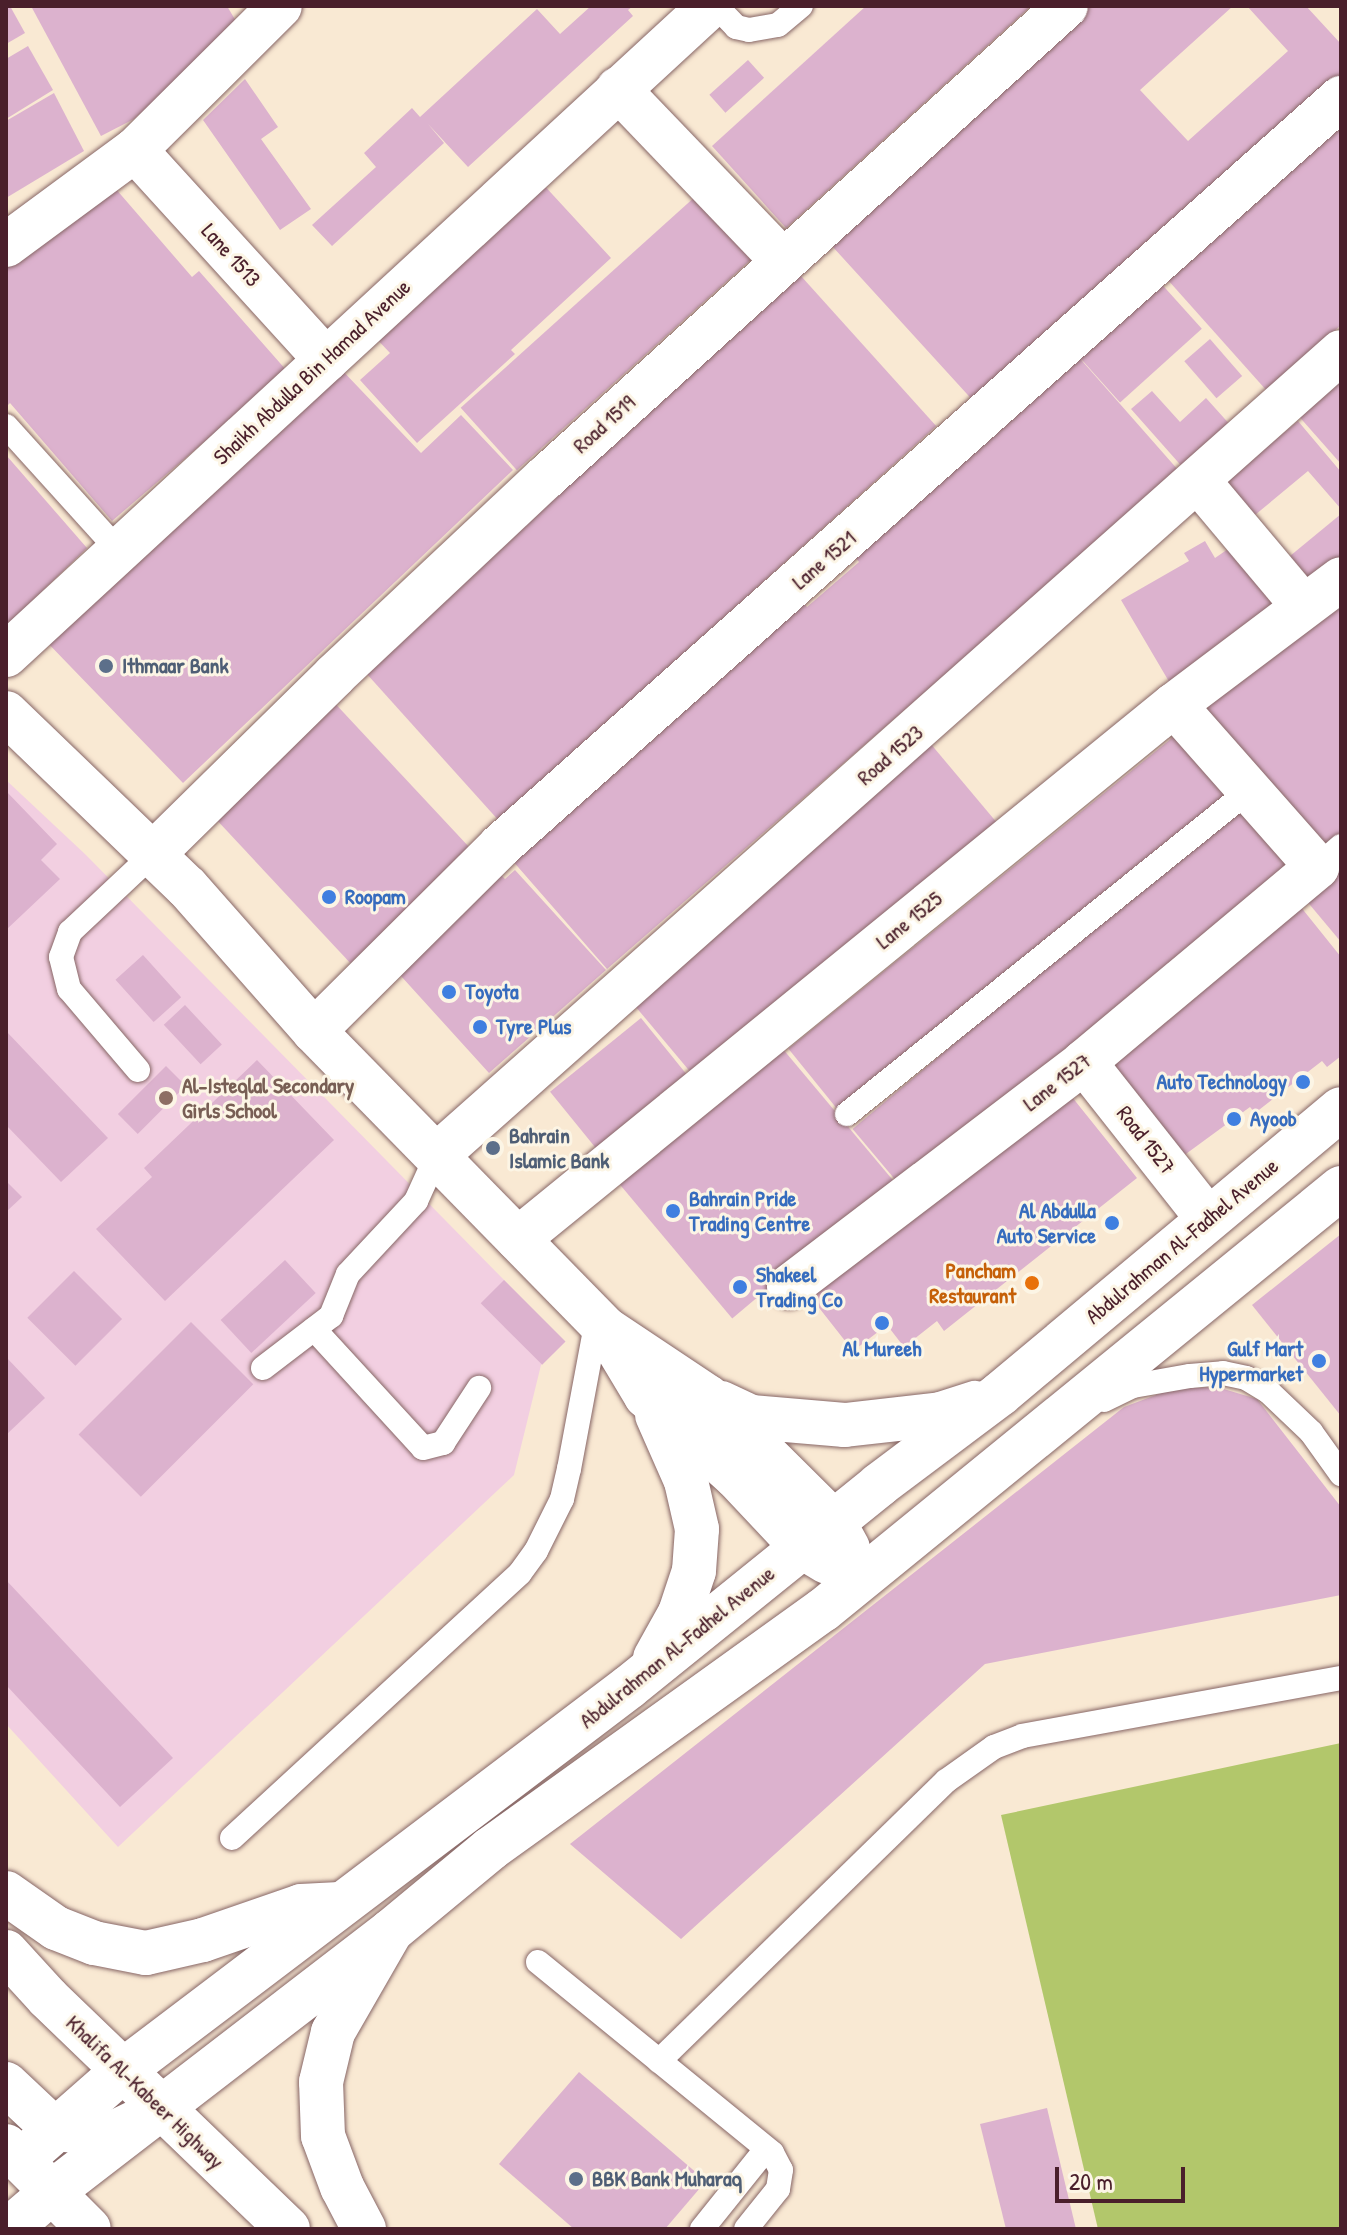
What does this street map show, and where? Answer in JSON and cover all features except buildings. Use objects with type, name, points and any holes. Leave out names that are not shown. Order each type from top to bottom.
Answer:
[{"type":"street","points":[[6,245],[122,159],[280,6]]},
{"type":"street","name":"Shaikh Abdulla Bin Hamad Avenue","points":[[6,655],[710,6]]},
{"type":"street","name":"Road 1519","points":[[154,853],[347,664],[783,261],[1066,6]]},
{"type":"street","points":[[618,89],[783,261]]},
{"type":"street","name":"Lane 1521","points":[[314,1031],[500,846],[1341,98]]},
{"type":"street","name":"Lane 1513","points":[[122,159],[326,360]]},
{"type":"street","name":"Road 1523","points":[[437,1155],[1199,482],[1341,352]]},
{"type":"street","points":[[1199,482],[1303,606]]},
{"type":"street","name":"Lane 1525","points":[[518,1239],[1174,705],[1341,579]]},
{"type":"street","name":"Lane 1527","points":[[789,1287],[1084,1062],[1329,857],[1251,789],[1174,705]]},
{"type":"street","points":[[6,713],[154,853],[314,1031],[601,1324],[708,1397],[751,1417],[845,1425],[941,1414],[1000,1394]]},
{"type":"street","name":"Road 1527","points":[[1084,1062],[1207,1218]]},
{"type":"street","name":"Abdulrahman Al-Fadhel Avenue","points":[[11,2161],[340,1904],[629,1687],[818,1534],[1000,1394],[1341,1109]]},
{"type":"street","points":[[9,2229],[52,2192],[391,1931],[490,1849],[823,1610],[868,1561],[1045,1429],[1341,1188]]},
{"type":"street","points":[[601,1324],[668,1435],[686,1481],[697,1529],[694,1571],[680,1613],[660,1653],[629,1687]]},
{"type":"street","points":[[646,1396],[736,1477],[818,1534]]},
{"type":"street","points":[[708,1397],[818,1534],[824,1562],[868,1561]]},
{"type":"street","points":[[6,1893],[56,1928],[94,1943],[146,1953],[203,1940],[301,1906],[340,1904]]},
{"type":"street","points":[[364,2229],[342,2187],[323,2136],[321,2082],[333,2032],[391,1931]]},
{"type":"street","name":"Khalifa Al-Kabeer Highway","points":[[6,1952],[48,1998],[288,2229]]},
{"type":"street","points":[[6,2084],[54,2129],[111,2134],[163,2109]]},
{"type":"street","points":[[11,2161],[52,2192],[89,2229]]},
{"type":"lane","points":[[716,6],[736,27],[749,30],[778,25],[801,6]]},
{"type":"lane","points":[[6,426],[119,551]]},
{"type":"lane","points":[[847,1114],[1251,789]]},
{"type":"lane","points":[[138,1070],[69,989],[61,957],[70,932],[154,853]]},
{"type":"lane","points":[[263,1368],[337,1308],[348,1274],[416,1201],[437,1155]]},
{"type":"lane","points":[[232,1838],[508,1584],[536,1551],[550,1527],[566,1484],[601,1324]]},
{"type":"lane","points":[[314,1329],[423,1448],[443,1443],[479,1388]]},
{"type":"lane","points":[[1045,1429],[1133,1386],[1223,1373],[1246,1378],[1269,1392],[1311,1432],[1341,1474]]},
{"type":"lane","points":[[659,2061],[946,1781],[994,1747],[1022,1736],[1341,1678]]},
{"type":"lane","points":[[538,1962],[777,2161],[778,2189],[746,2229]]},
{"type":"lane","points":[[702,2229],[766,2149]]},
{"type":"shaded area","name":"Al-Isteqlal Secondary Girls School","points":[[6,780],[86,855],[565,1342],[541,1365],[514,1475],[118,1847],[6,1724]]},
{"type":"green space","points":[[1341,1743],[1341,2229],[1098,2229],[1001,1815]]},
{"type":"place","name":"Ithmaar Bank","points":[[106,666]]},
{"type":"place","name":"Roopam","points":[[329,897]]},
{"type":"place","name":"Toyota","points":[[449,992]]},
{"type":"place","name":"Tyre Plus","points":[[480,1027]]},
{"type":"place","name":"Auto Technology","points":[[1303,1082]]},
{"type":"place","name":"Al-Isteqlal Secondary Girls School","points":[[166,1098]]},
{"type":"place","name":"Ayoob","points":[[1234,1119]]},
{"type":"place","name":"Bahrain Islamic Bank","points":[[493,1148]]},
{"type":"place","name":"Bahrain Pride Trading Centre","points":[[673,1211]]},
{"type":"place","name":"Al Abdulla Auto Service","points":[[1112,1223]]},
{"type":"place","name":"Pancham Restaurant","points":[[1032,1283]]},
{"type":"place","name":"Shakeel Trading Co","points":[[740,1287]]},
{"type":"place","name":"Al Mureeh","points":[[882,1323]]},
{"type":"place","name":"Gulf Mart Hypermarket","points":[[1319,1361]]},
{"type":"place","name":"BBK Bank Muharaq","points":[[576,2179]]}]
